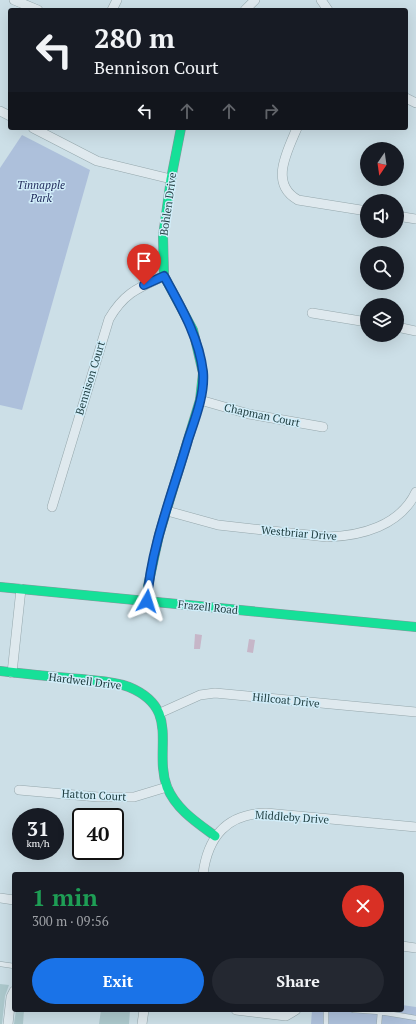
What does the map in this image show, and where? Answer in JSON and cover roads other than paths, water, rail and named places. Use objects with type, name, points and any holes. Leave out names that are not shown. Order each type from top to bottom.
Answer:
[{"type":"street","points":[[14,0],[33,8]]},
{"type":"street","points":[[248,8],[254,0]]},
{"type":"street","name":"Bohlen Drive","points":[[147,601],[148,586],[159,535],[200,400],[203,372],[193,330],[164,276],[163,236],[171,179],[181,130]]},
{"type":"street","points":[[296,130],[289,147],[282,175],[283,186],[289,195],[298,200],[360,210]]},
{"type":"street","points":[[43,131],[98,161],[171,179]]},
{"type":"street","points":[[404,217],[416,218]]},
{"type":"street","name":"Bennison Court","points":[[52,507],[109,319],[120,302],[134,289],[164,276]]},
{"type":"street","points":[[312,313],[360,321]]},
{"type":"street","points":[[404,328],[416,331]]},
{"type":"street","name":"Chapman Court","points":[[200,400],[249,414],[323,427]]},
{"type":"street","name":"Westbriar Drive","points":[[167,510],[218,525],[327,537],[345,536],[362,534],[378,528],[394,518],[405,507],[416,492]]},
{"type":"street","name":"Frazell Road","points":[[0,587],[416,627]]},
{"type":"street","points":[[12,673],[20,589]]},
{"type":"street","name":"Hardwell Drive","points":[[0,672],[116,683],[130,686],[141,692],[160,713],[164,730],[164,774],[167,787],[182,811],[215,836]]},
{"type":"street","name":"Hillcoat Drive","points":[[160,713],[200,695],[215,693],[416,712]]},
{"type":"street","name":"Hatton Court","points":[[19,790],[98,797],[134,797],[167,787]]},
{"type":"street","name":"Middleby Drive","points":[[203,872],[205,862],[215,836],[230,822],[250,814],[266,813],[416,828]]},
{"type":"street","points":[[0,898],[12,900]]},
{"type":"street","points":[[404,946],[416,948]]},
{"type":"street","points":[[8,1024],[12,995]]},
{"type":"street","points":[[142,1024],[144,1012]]},
{"type":"street","points":[[253,1012],[286,1016],[293,1012]]},
{"type":"lane","points":[[0,964],[12,966]]},
{"type":"lane","points":[[326,1012],[326,1024]]},
{"type":"lane","points":[[379,1024],[380,1012],[416,1018]]},
{"type":"park label","name":"Tinnapple Park","points":[[41,191]]}]
